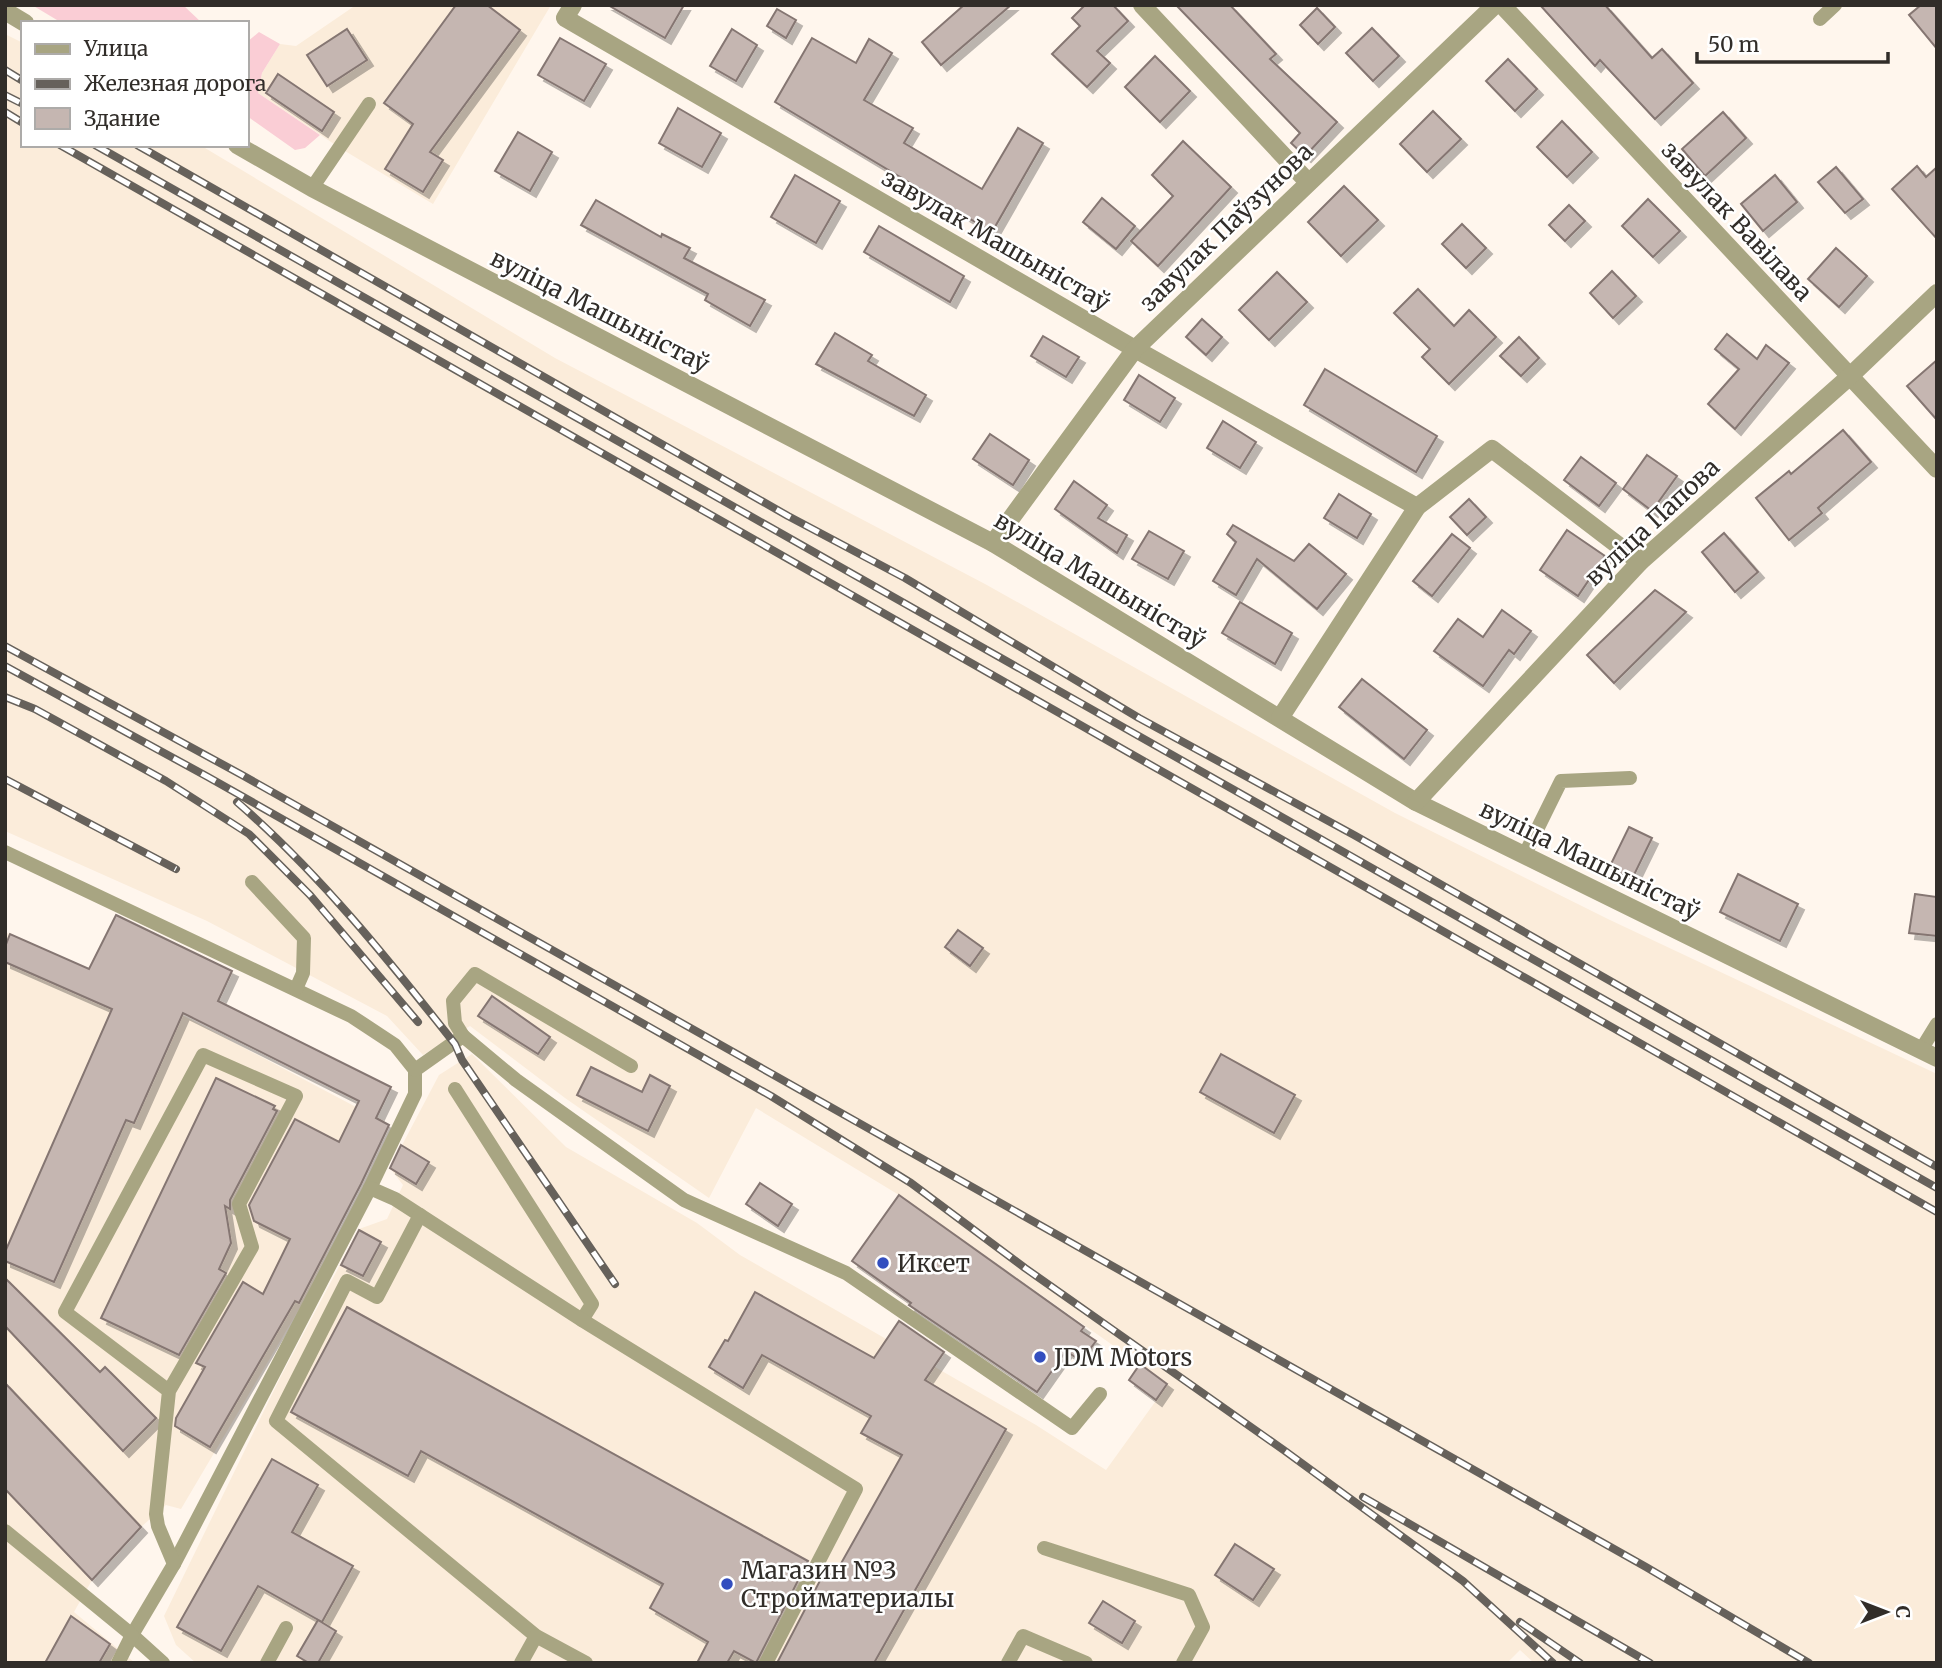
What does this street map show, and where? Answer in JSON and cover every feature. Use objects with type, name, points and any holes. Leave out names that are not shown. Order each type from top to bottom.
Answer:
[{"type":"street","name":"завулак Машыністаў","points":[[573,5],[565,18],[1135,349],[1417,507]]},
{"type":"street","points":[[1142,5],[1308,182]]},
{"type":"street","name":"завулак Паўзунова","points":[[993,543],[1135,349],[1495,5]]},
{"type":"street","name":"завулак Вавілава","points":[[1503,5],[1848,378],[1937,469]]},
{"type":"street","points":[[5,11],[22,21]]},
{"type":"street","name":"вуліца Машыністаў","points":[[240,147],[312,188],[993,543],[1416,802],[1929,1054]]},
{"type":"street","name":"вуліца Папова","points":[[1416,802],[1640,562],[1848,378],[1937,293]]},
{"type":"street","points":[[1280,718],[1417,507],[1492,449],[1640,562]]},
{"type":"lane","points":[[1820,19],[1835,5]]},
{"type":"lane","points":[[312,188],[369,104]]},
{"type":"lane","points":[[1525,854],[1561,781],[1630,778]]},
{"type":"lane","points":[[5,852],[351,1016],[395,1045],[415,1070],[415,1094],[370,1188],[174,1564],[118,1663]]},
{"type":"lane","points":[[252,882],[304,938],[303,974],[296,989]]},
{"type":"lane","points":[[631,1066],[475,974],[453,1001],[455,1023],[463,1036],[516,1080],[684,1200],[846,1273],[1072,1428],[1100,1394]]},
{"type":"lane","points":[[1929,1054],[1937,1024]]},
{"type":"lane","points":[[415,1070],[463,1036]]},
{"type":"lane","points":[[169,1391],[65,1312],[203,1055],[296,1096],[239,1204],[252,1247],[169,1391],[156,1514],[174,1564]]},
{"type":"lane","points":[[455,1089],[592,1304],[582,1320]]},
{"type":"lane","points":[[370,1188],[421,1215],[582,1320],[856,1489],[766,1663]]},
{"type":"lane","points":[[421,1215],[377,1297],[347,1281],[276,1421],[536,1636],[586,1663]]},
{"type":"lane","points":[[5,1531],[163,1663]]},
{"type":"lane","points":[[1044,1548],[1189,1595],[1203,1627],[1184,1663]]},
{"type":"lane","points":[[267,1663],[286,1628]]},
{"type":"lane","points":[[521,1663],[536,1636]]},
{"type":"lane","points":[[1007,1663],[1023,1636],[1086,1663]]},
{"type":"shaded area","points":[[32,5],[183,5],[200,21],[59,21]]},
{"type":"shaded area","points":[[356,5],[551,5],[433,204],[340,148],[258,93],[262,73],[280,44],[296,46]]},
{"type":"shaded area","points":[[259,32],[280,44],[262,73],[258,93],[320,135],[305,148],[295,150],[248,117],[248,41]]},
{"type":"shaded area","points":[[5,34],[21,42],[21,147],[203,147],[555,358],[985,584],[1395,813],[1610,920],[1937,1074],[1937,1663],[1534,1663],[1520,1650],[1507,1663],[196,1663],[176,1645],[164,1616],[280,1378],[359,1229],[387,1219],[403,1185],[390,1168],[439,1075],[472,1054],[566,1147],[697,1223],[740,1255],[1036,1425],[1106,1470],[1168,1384],[899,1195],[756,1108],[709,1198],[565,1098],[470,1026],[423,1055],[387,1016],[207,921],[5,831]]},
{"type":"shaded area","points":[[5,932],[182,1015],[390,1125],[302,1304],[181,1509],[166,1505],[141,1527],[92,1580],[74,1612],[135,1663],[5,1663]]},
{"type":"building","points":[[456,5],[487,5],[520,30],[430,152],[443,160],[423,192],[385,169],[413,124],[384,103]]},
{"type":"building","points":[[608,5],[684,5],[665,38]]},
{"type":"building","points":[[964,5],[1011,5],[941,65],[922,42]]},
{"type":"building","points":[[1085,5],[1113,5],[1128,21],[1097,51],[1110,63],[1087,87],[1052,54],[1080,26],[1072,18]]},
{"type":"building","points":[[1176,5],[1230,5],[1276,54],[1270,59],[1337,122],[1305,156],[1291,143],[1300,133]]},
{"type":"building","points":[[1540,5],[1605,5],[1652,58],[1662,49],[1693,83],[1655,119],[1600,60],[1595,66]]},
{"type":"building","points":[[1921,5],[1937,5],[1937,49],[1909,15]]},
{"type":"building","points":[[1317,8],[1335,27],[1318,44],[1300,25]]},
{"type":"building","points":[[777,9],[796,20],[786,38],[767,26]]},
{"type":"building","points":[[1372,28],[1399,56],[1373,81],[1346,53]]},
{"type":"building","points":[[347,29],[367,60],[327,86],[307,55]]},
{"type":"building","points":[[732,29],[757,45],[736,81],[710,66]]},
{"type":"building","points":[[560,38],[606,64],[584,101],[538,75]]},
{"type":"building","points":[[812,38],[856,63],[869,39],[892,53],[864,100],[913,128],[904,143],[982,189],[1018,128],[1043,143],[992,232],[775,102]]},
{"type":"building","points":[[1155,56],[1190,91],[1160,122],[1125,87]]},
{"type":"building","points":[[1508,59],[1537,89],[1515,111],[1486,81]]},
{"type":"building","points":[[278,74],[334,112],[322,131],[266,93]]},
{"type":"building","points":[[678,108],[721,133],[702,167],[659,143]]},
{"type":"building","points":[[1433,111],[1461,139],[1427,172],[1400,144]]},
{"type":"building","points":[[1723,112],[1746,138],[1705,176],[1682,149]]},
{"type":"building","points":[[1562,121],[1592,152],[1567,177],[1537,147]]},
{"type":"building","points":[[518,132],[552,152],[530,191],[495,171]]},
{"type":"building","points":[[1183,141],[1231,187],[1158,266],[1131,241],[1173,196],[1152,175]]},
{"type":"building","points":[[1917,166],[1926,177],[1937,167],[1937,239],[1892,189]]},
{"type":"building","points":[[1836,167],[1863,199],[1845,213],[1818,182]]},
{"type":"building","points":[[795,175],[840,201],[816,243],[771,217]]},
{"type":"building","points":[[1775,175],[1797,202],[1763,231],[1741,204]]},
{"type":"building","points":[[1344,186],[1378,220],[1341,256],[1308,222]]},
{"type":"building","points":[[1102,198],[1135,226],[1116,249],[1083,222]]},
{"type":"building","points":[[1648,199],[1680,231],[1653,257],[1622,226]]},
{"type":"building","points":[[596,200],[661,237],[662,234],[690,248],[684,258],[765,300],[750,326],[705,300],[708,294],[581,225]]},
{"type":"building","points":[[1569,205],[1585,221],[1565,241],[1549,225]]},
{"type":"building","points":[[1462,224],[1486,248],[1466,268],[1442,244]]},
{"type":"building","points":[[879,226],[964,276],[950,302],[864,252]]},
{"type":"building","points":[[1836,248],[1867,276],[1839,307],[1808,279]]},
{"type":"building","points":[[1612,271],[1636,296],[1613,318],[1590,293]]},
{"type":"building","points":[[1277,272],[1307,302],[1269,340],[1239,310]]},
{"type":"building","points":[[1418,289],[1454,326],[1469,310],[1496,337],[1449,384],[1422,357],[1430,349],[1394,313]]},
{"type":"building","points":[[1202,319],[1222,337],[1206,355],[1186,337]]},
{"type":"building","points":[[835,333],[872,355],[868,361],[926,395],[914,416],[816,364]]},
{"type":"building","points":[[1727,334],[1757,359],[1766,345],[1789,363],[1735,429],[1708,404],[1739,369],[1715,349]]},
{"type":"building","points":[[1043,336],[1079,357],[1066,377],[1031,356]]},
{"type":"building","points":[[1519,337],[1539,358],[1521,376],[1500,356]]},
{"type":"building","points":[[1937,360],[1937,420],[1907,386]]},
{"type":"building","points":[[1325,369],[1437,436],[1416,472],[1304,405]]},
{"type":"building","points":[[1139,375],[1175,398],[1160,422],[1124,400]]},
{"type":"building","points":[[1223,421],[1256,442],[1240,468],[1207,448]]},
{"type":"building","points":[[1843,430],[1871,462],[1818,508],[1822,513],[1789,540],[1756,498],[1789,471],[1791,474]]},
{"type":"building","points":[[990,434],[1029,460],[1013,485],[973,459]]},
{"type":"building","points":[[1647,455],[1677,476],[1652,511],[1623,489]]},
{"type":"building","points":[[1581,457],[1616,483],[1599,506],[1564,480]]},
{"type":"building","points":[[1074,481],[1107,505],[1098,518],[1127,535],[1117,553],[1055,509]]},
{"type":"building","points":[[1339,494],[1371,514],[1357,538],[1324,518]]},
{"type":"building","points":[[1469,499],[1486,517],[1467,535],[1450,517]]},
{"type":"building","points":[[1233,525],[1294,561],[1309,544],[1346,574],[1317,609],[1257,559],[1236,595],[1213,581],[1236,542],[1227,534]]},
{"type":"building","points":[[1567,530],[1605,556],[1578,596],[1540,570]]},
{"type":"building","points":[[1149,531],[1184,551],[1168,579],[1132,559]]},
{"type":"building","points":[[1724,533],[1758,572],[1735,592],[1702,552]]},
{"type":"building","points":[[1452,534],[1470,548],[1432,596],[1413,581]]},
{"type":"building","points":[[1655,590],[1686,612],[1614,683],[1587,655]]},
{"type":"building","points":[[1240,602],[1292,633],[1275,664],[1222,633]]},
{"type":"building","points":[[1502,610],[1531,631],[1514,654],[1509,650],[1483,686],[1434,651],[1458,619],[1483,637]]},
{"type":"building","points":[[1362,679],[1427,730],[1404,759],[1339,707]]},
{"type":"building","points":[[1629,827],[1652,838],[1632,879],[1609,868]]},
{"type":"building","points":[[1738,874],[1798,904],[1780,941],[1720,912]]},
{"type":"building","points":[[1915,894],[1937,897],[1937,936],[1909,933]]},
{"type":"building","points":[[116,915],[232,971],[218,1001],[391,1087],[376,1118],[389,1125],[361,1184],[299,1303],[295,1301],[210,1447],[175,1426],[176,1418],[205,1367],[196,1363],[243,1282],[263,1294],[290,1239],[254,1221],[249,1205],[295,1119],[339,1142],[359,1101],[183,1013],[134,1123],[126,1120],[54,1282],[5,1261],[5,1252],[112,1009],[5,962],[5,947],[10,934],[89,969]]},
{"type":"building","points":[[958,930],[983,948],[970,966],[945,947]]},
{"type":"building","points":[[492,996],[550,1037],[538,1054],[478,1016]]},
{"type":"building","points":[[1221,1054],[1295,1095],[1274,1133],[1200,1092]]},
{"type":"building","points":[[591,1067],[642,1092],[650,1075],[670,1086],[648,1131],[577,1095]]},
{"type":"building","points":[[216,1078],[275,1106],[273,1109],[277,1111],[230,1200],[230,1209],[225,1206],[231,1243],[219,1269],[226,1273],[179,1355],[101,1318]]},
{"type":"building","points":[[401,1145],[429,1162],[416,1184],[390,1168]]},
{"type":"building","points":[[760,1183],[792,1204],[778,1226],[746,1204]]},
{"type":"building","points":[[899,1195],[1084,1327],[1081,1331],[1096,1341],[1081,1361],[1066,1351],[1037,1392],[909,1305],[911,1303],[852,1261]]},
{"type":"building","points":[[359,1230],[381,1242],[363,1276],[341,1265]]},
{"type":"building","points":[[5,1278],[100,1372],[105,1367],[156,1418],[123,1451],[5,1326]]},
{"type":"building","points":[[755,1292],[874,1358],[899,1321],[944,1352],[925,1380],[1006,1429],[874,1663],[777,1663],[825,1571],[834,1576],[902,1455],[861,1433],[871,1416],[762,1355],[743,1388],[709,1367],[725,1340],[728,1341]]},
{"type":"building","points":[[347,1307],[808,1561],[756,1663],[734,1651],[727,1663],[697,1663],[708,1642],[650,1608],[663,1584],[421,1451],[408,1476],[291,1412]]},
{"type":"building","points":[[1140,1364],[1167,1384],[1156,1400],[1129,1380]]},
{"type":"building","points":[[5,1383],[141,1527],[92,1580],[5,1489]]},
{"type":"building","points":[[272,1459],[318,1485],[292,1532],[353,1566],[322,1622],[258,1586],[221,1651],[177,1627]]},
{"type":"building","points":[[1235,1544],[1274,1569],[1253,1600],[1215,1575]]},
{"type":"building","points":[[1103,1601],[1135,1621],[1122,1643],[1089,1623]]},
{"type":"building","points":[[71,1616],[110,1644],[99,1663],[45,1663]]},
{"type":"building","points":[[318,1620],[336,1631],[318,1663],[309,1663],[297,1656]]},
{"type":"railway","points":[[5,70],[21,80]]},
{"type":"railway","points":[[5,95],[21,103]]},
{"type":"railway","points":[[5,112],[21,122]]},
{"type":"railway","points":[[64,147],[1937,1212]]},
{"type":"railway","points":[[99,147],[1937,1188]]},
{"type":"railway","points":[[141,147],[788,516],[905,578],[1139,718],[1354,835],[1937,1167]]},
{"type":"railway","points":[[5,646],[242,775],[1646,1567],[1809,1663]]},
{"type":"railway","points":[[5,666],[208,777],[771,1096],[911,1183],[1025,1268],[1285,1451],[1463,1581],[1553,1663]]},
{"type":"railway","points":[[5,697],[35,709],[166,781],[249,834],[310,895],[418,1022]]},
{"type":"railway","points":[[5,779],[176,869]]},
{"type":"railway","points":[[237,802],[325,888],[455,1044],[462,1060],[615,1284]]},
{"type":"railway","points":[[1363,1497],[1650,1663]]},
{"type":"railway","points":[[1520,1622],[1580,1663]]},
{"type":"place","name":"Иксет","points":[[883,1263]]},
{"type":"place","name":"JDM Motors","points":[[1040,1357]]},
{"type":"place","name":"Магазин №3 Стройматериалы","points":[[727,1584]]}]
